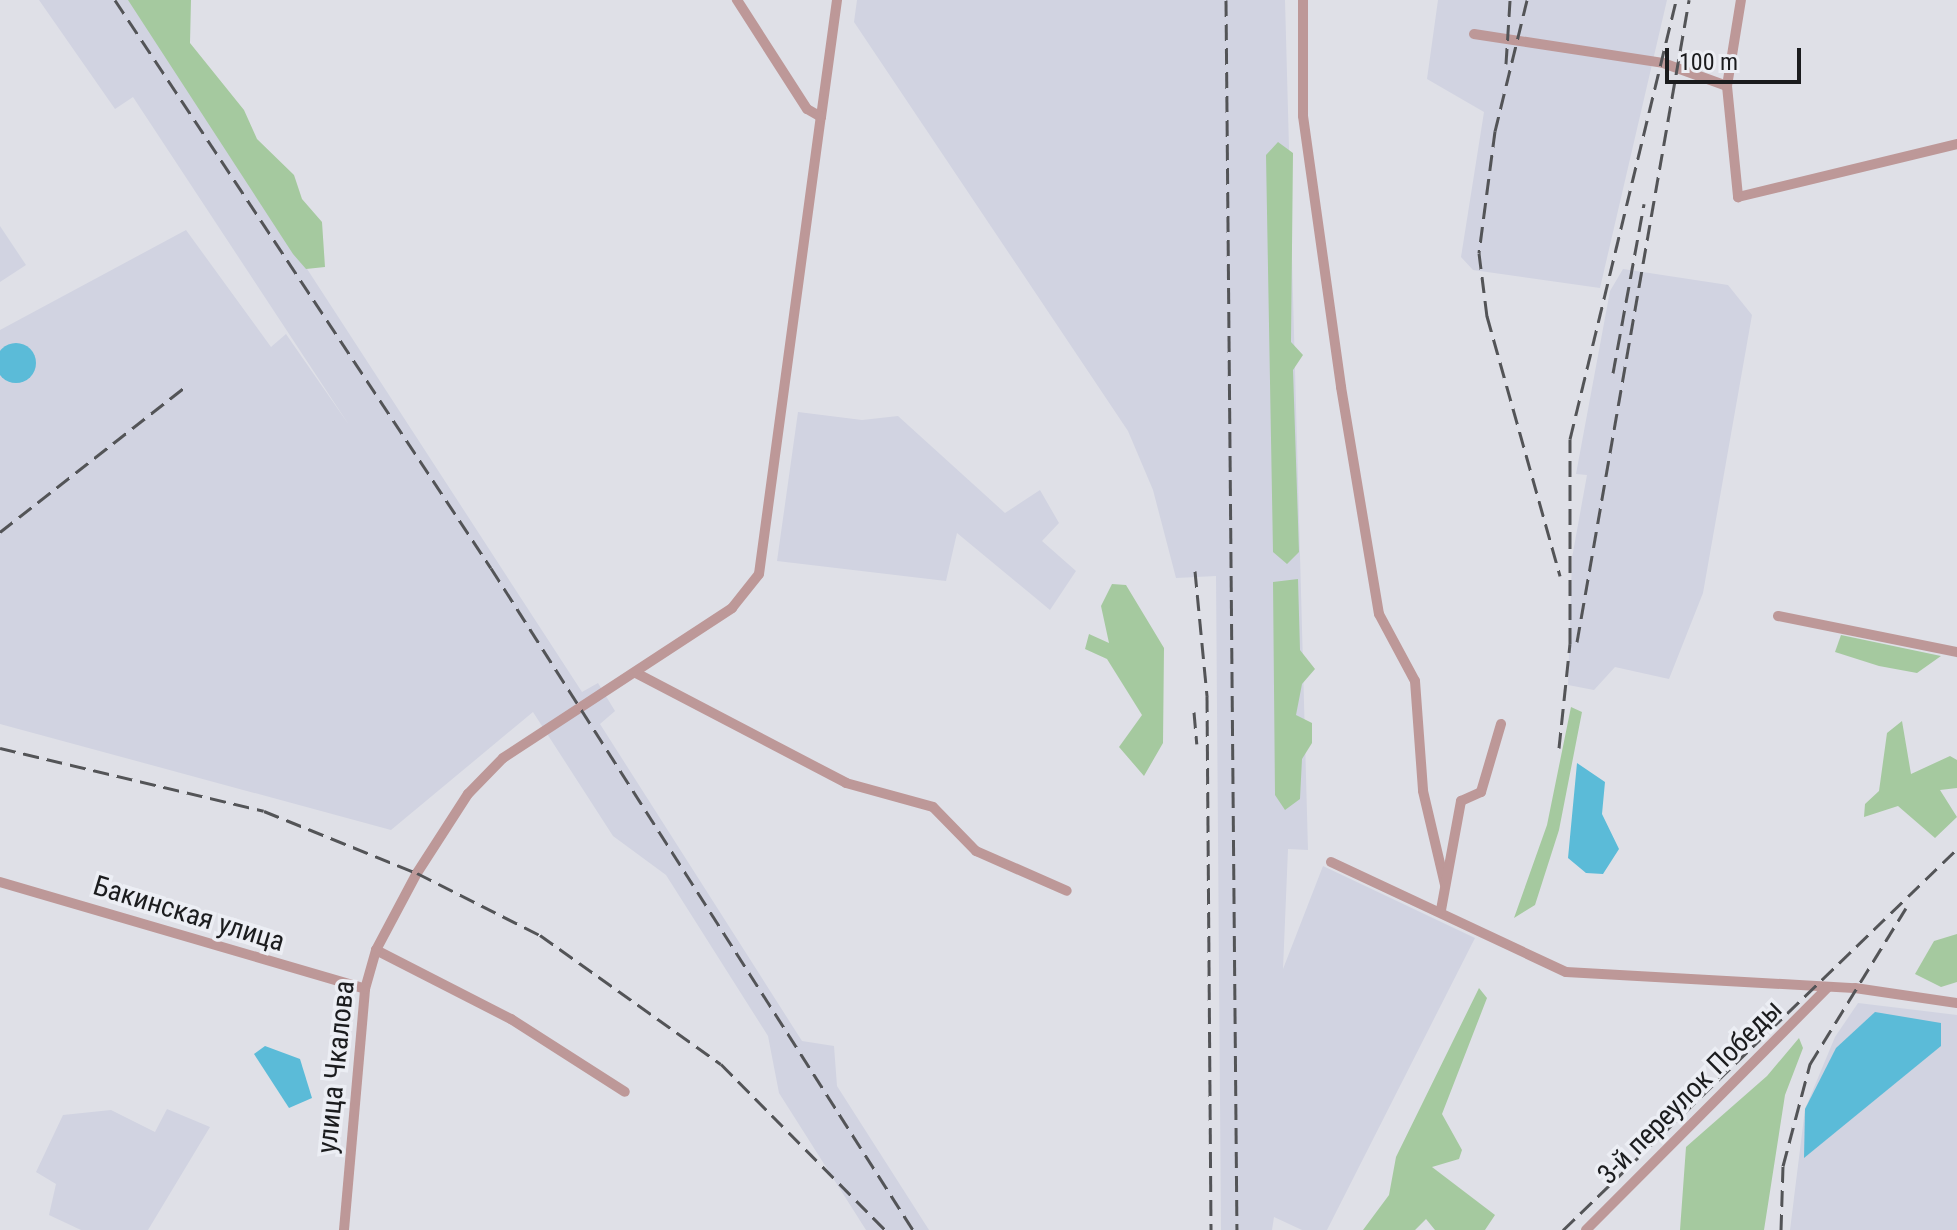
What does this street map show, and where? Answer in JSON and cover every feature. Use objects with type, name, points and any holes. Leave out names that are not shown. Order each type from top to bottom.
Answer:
[{"type":"street","points":[[737,0],[807,109],[821,117]]},
{"type":"street","name":"улица Чкалова","points":[[344,1230],[365,989],[376,950],[417,873],[486,772],[732,608],[759,574],[837,0]]},
{"type":"street","points":[[1303,0],[1312,206],[1379,614],[1415,681],[1423,791],[1445,885]]},
{"type":"street","points":[[1741,0],[1727,86],[1738,197],[1957,144]]},
{"type":"street","points":[[1474,34],[1663,63],[1727,86]]},
{"type":"street","points":[[1778,616],[1957,652]]},
{"type":"street","points":[[636,673],[846,783],[933,807],[976,851],[1067,891]]},
{"type":"street","points":[[1441,910],[1461,801],[1481,792],[1501,724]]},
{"type":"street","points":[[1331,862],[1441,910],[1566,972],[1828,987],[1957,1003]]},
{"type":"street","name":"Бакинская улица","points":[[0,882],[365,989]]},
{"type":"street","points":[[376,950],[511,1019],[625,1092]]},
{"type":"street","name":"3-й переулок Победы","points":[[1586,1230],[1828,987]]},
{"type":"shaded area","points":[[39,0],[160,0],[157,38],[582,692],[598,683],[615,711],[600,724],[802,1041],[834,1046],[837,1086],[929,1230],[866,1230],[779,1093],[768,1036],[666,875],[613,836],[533,712],[391,830],[0,724],[0,330],[186,230],[271,347],[286,334],[349,425],[133,97],[115,109]]},
{"type":"shaded area","points":[[857,0],[1285,0],[1308,850],[1288,849],[1283,969],[1323,866],[1475,938],[1327,1230],[1302,1230],[1274,1217],[1272,1230],[1221,1230],[1216,576],[1176,578],[1153,490],[1128,431],[854,22]]},
{"type":"shaded area","points":[[1438,0],[1667,0],[1600,288],[1473,270],[1461,257],[1484,112],[1427,79]]},
{"type":"shaded area","points":[[0,226],[26,265],[0,282]]},
{"type":"shaded area","points":[[1623,269],[1728,285],[1752,315],[1703,593],[1669,679],[1615,667],[1594,690],[1568,685],[1572,558],[1587,475],[1576,474],[1610,291]]},
{"type":"shaded area","points":[[798,412],[862,420],[898,416],[1005,513],[1040,490],[1059,523],[1042,541],[1076,571],[1050,610],[957,533],[946,581],[777,561]]},
{"type":"shaded area","points":[[1858,1003],[1957,1015],[1957,1230],[1790,1230],[1805,1109],[1835,1037]]},
{"type":"shaded area","points":[[167,1109],[210,1127],[148,1230],[81,1230],[49,1215],[56,1184],[36,1172],[63,1115],[111,1110],[155,1132]]},
{"type":"green space","points":[[128,0],[191,0],[190,43],[244,110],[257,139],[294,175],[302,199],[322,222],[325,267],[306,269],[293,254]]},
{"type":"green space","points":[[1278,142],[1293,153],[1291,342],[1303,355],[1293,370],[1299,552],[1287,564],[1273,552],[1266,155]]},
{"type":"green space","points":[[1298,579],[1300,650],[1315,669],[1302,684],[1296,715],[1312,723],[1312,743],[1302,759],[1300,799],[1285,810],[1275,795],[1273,582]]},
{"type":"green space","points":[[1112,584],[1126,585],[1164,648],[1163,743],[1144,776],[1119,747],[1142,715],[1107,659],[1085,649],[1089,634],[1109,643],[1101,606]]},
{"type":"green space","points":[[1841,635],[1941,656],[1917,673],[1879,666],[1835,652]]},
{"type":"green space","points":[[1571,707],[1582,712],[1559,830],[1535,905],[1514,918],[1547,825]]},
{"type":"green space","points":[[1902,721],[1911,774],[1950,756],[1957,760],[1957,788],[1940,790],[1957,817],[1935,838],[1898,806],[1864,817],[1865,804],[1879,791],[1887,733]]},
{"type":"green space","points":[[1957,934],[1957,982],[1941,987],[1915,974],[1934,941]]},
{"type":"green space","points":[[1479,988],[1487,998],[1442,1114],[1462,1150],[1459,1159],[1432,1167],[1495,1215],[1485,1230],[1435,1230],[1426,1219],[1415,1230],[1363,1230],[1389,1195],[1396,1157]]},
{"type":"green space","points":[[1799,1038],[1803,1048],[1785,1095],[1764,1230],[1680,1230],[1686,1147],[1767,1076]]},
{"type":"water","points":[[16,343],[30,349],[36,363],[30,377],[16,383],[2,377],[-4,363],[2,349]]},
{"type":"water","points":[[1577,763],[1605,782],[1602,814],[1619,849],[1603,874],[1586,873],[1568,858]]},
{"type":"water","points":[[1875,1012],[1941,1023],[1941,1046],[1804,1158],[1805,1109],[1836,1048]]},
{"type":"water","points":[[265,1046],[300,1059],[312,1098],[289,1108],[254,1054]]},
{"type":"railway","points":[[115,0],[491,568],[913,1230]]},
{"type":"railway","points":[[1226,0],[1237,1230]]},
{"type":"railway","points":[[1506,64],[1510,0]]},
{"type":"railway","points":[[1527,0],[1495,131],[1479,253],[1487,316],[1560,576]]},
{"type":"railway","points":[[1559,748],[1570,644],[1570,439],[1676,0]]},
{"type":"railway","points":[[1577,642],[1689,0]]},
{"type":"railway","points":[[1613,373],[1644,204]]},
{"type":"railway","points":[[0,532],[185,387]]},
{"type":"railway","points":[[1195,571],[1207,696],[1211,1230]]},
{"type":"railway","points":[[1194,712],[1197,744]]},
{"type":"railway","points":[[0,748],[264,811],[417,873],[540,935],[721,1064],[885,1230]]},
{"type":"railway","points":[[1563,1230],[1957,849]]},
{"type":"railway","points":[[1781,1230],[1783,1166],[1810,1064],[1906,908]]}]
